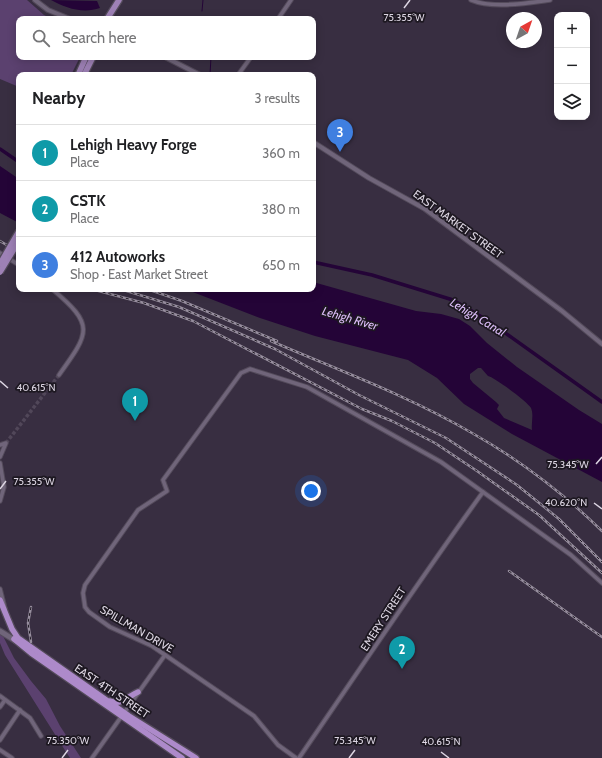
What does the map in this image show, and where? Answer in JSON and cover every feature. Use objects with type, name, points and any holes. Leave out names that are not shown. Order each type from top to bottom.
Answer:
[{"type":"highway","points":[[0,600],[14,633],[20,641]]},
{"type":"highway","points":[[0,610],[9,632],[20,641]]},
{"type":"highway","name":"EAST 4TH STREET","points":[[20,641],[29,645],[38,658],[122,714],[182,758]]},
{"type":"highway","name":"EAST 4TH STREET","points":[[20,641],[33,652],[105,699],[122,714],[196,758]]},
{"type":"highway","points":[[105,699],[119,703],[138,692]]},
{"type":"main road","points":[[109,16],[119,0]]},
{"type":"main road","points":[[79,72],[85,60]]},
{"type":"main road","points":[[85,72],[91,60]]},
{"type":"main road","points":[[0,264],[16,236]]},
{"type":"main road","points":[[0,272],[16,247]]},
{"type":"main road","name":"EAST 4TH STREET","points":[[1,632],[20,641]]},
{"type":"street","points":[[35,0],[48,10],[63,16]]},
{"type":"street","points":[[280,16],[291,0]]},
{"type":"street","points":[[471,0],[479,3],[492,4],[550,0]]},
{"type":"street","points":[[171,60],[194,72]]},
{"type":"street","points":[[240,72],[249,60]]},
{"type":"street","name":"EAST MARKET STREET","points":[[316,144],[369,178],[425,209],[562,311],[602,344]]},
{"type":"street","points":[[0,253],[16,263]]},
{"type":"street","points":[[55,292],[75,309],[83,325],[80,345],[59,375]]},
{"type":"street","name":"SPILLMAN DRIVE","points":[[296,758],[278,745],[254,716],[165,654],[103,622],[85,607],[83,593],[85,585],[138,510],[166,491],[163,480],[241,373],[250,369],[307,387],[441,462],[483,492]]},
{"type":"street","points":[[0,457],[2,445]]},
{"type":"street","points":[[0,463],[4,487],[0,501]]},
{"type":"street","points":[[483,492],[571,555],[602,583]]},
{"type":"street","name":"EMERY STREET","points":[[299,758],[369,657],[393,618],[483,492]]},
{"type":"street","points":[[0,589],[8,620]]},
{"type":"street","points":[[92,757],[165,654]]},
{"type":"street","points":[[0,696],[33,720],[41,736]]},
{"type":"street","points":[[0,707],[5,700]]},
{"type":"street","points":[[0,740],[20,710]]},
{"type":"street","points":[[0,750],[12,758]]},
{"type":"shaded area","points":[[0,0],[27,0],[46,16],[16,16],[16,60],[78,60],[72,72],[16,72],[16,86],[0,79]]},
{"type":"shaded area","points":[[0,630],[14,658],[46,699],[60,726],[81,758],[70,758],[61,744],[5,655],[0,643]]},
{"type":"water","points":[[51,0],[97,1],[100,8],[94,10],[74,9]]},
{"type":"water","points":[[0,166],[16,177],[16,221],[0,213]]},
{"type":"water","name":"Lehigh River","points":[[316,283],[416,311],[441,314],[459,319],[470,326],[487,343],[517,367],[602,424],[602,482],[512,434],[464,404],[437,378],[408,360],[315,336],[260,318],[193,292],[316,292]],"holes":[[[478,368],[481,368],[488,376],[503,385],[529,405],[532,413],[532,430],[504,418],[497,409],[499,405],[470,379],[470,374]]]},
{"type":"waterway","points":[[202,11],[203,0]]},
{"type":"waterway","points":[[210,72],[211,60]]},
{"type":"waterway","name":"Lehigh Canal","points":[[0,149],[16,160]]},
{"type":"waterway","name":"Lehigh Canal","points":[[316,263],[372,275],[453,300],[487,320],[602,402]]},
{"type":"tunnel","points":[[6,443],[59,375]]},
{"type":"railway","points":[[0,241],[16,250]]},
{"type":"railway","points":[[102,292],[144,303],[193,321],[362,409],[392,421],[435,443],[539,515],[602,573]]},
{"type":"railway","points":[[130,292],[179,307],[275,349],[359,395],[446,438],[517,485],[559,519],[602,562]]},
{"type":"railway","points":[[156,292],[182,301],[277,341]]},
{"type":"railway","points":[[271,341],[398,395],[490,443],[556,490],[602,531]]},
{"type":"railway","points":[[509,571],[602,637]]},
{"type":"railway","points":[[31,607],[28,623],[31,642]]},
{"type":"place","name":"412 Autoworks","points":[[340,152]]},
{"type":"place","name":"Lehigh Heavy Forge","points":[[135,421]]},
{"type":"place","name":"CSTK","points":[[402,669]]}]
